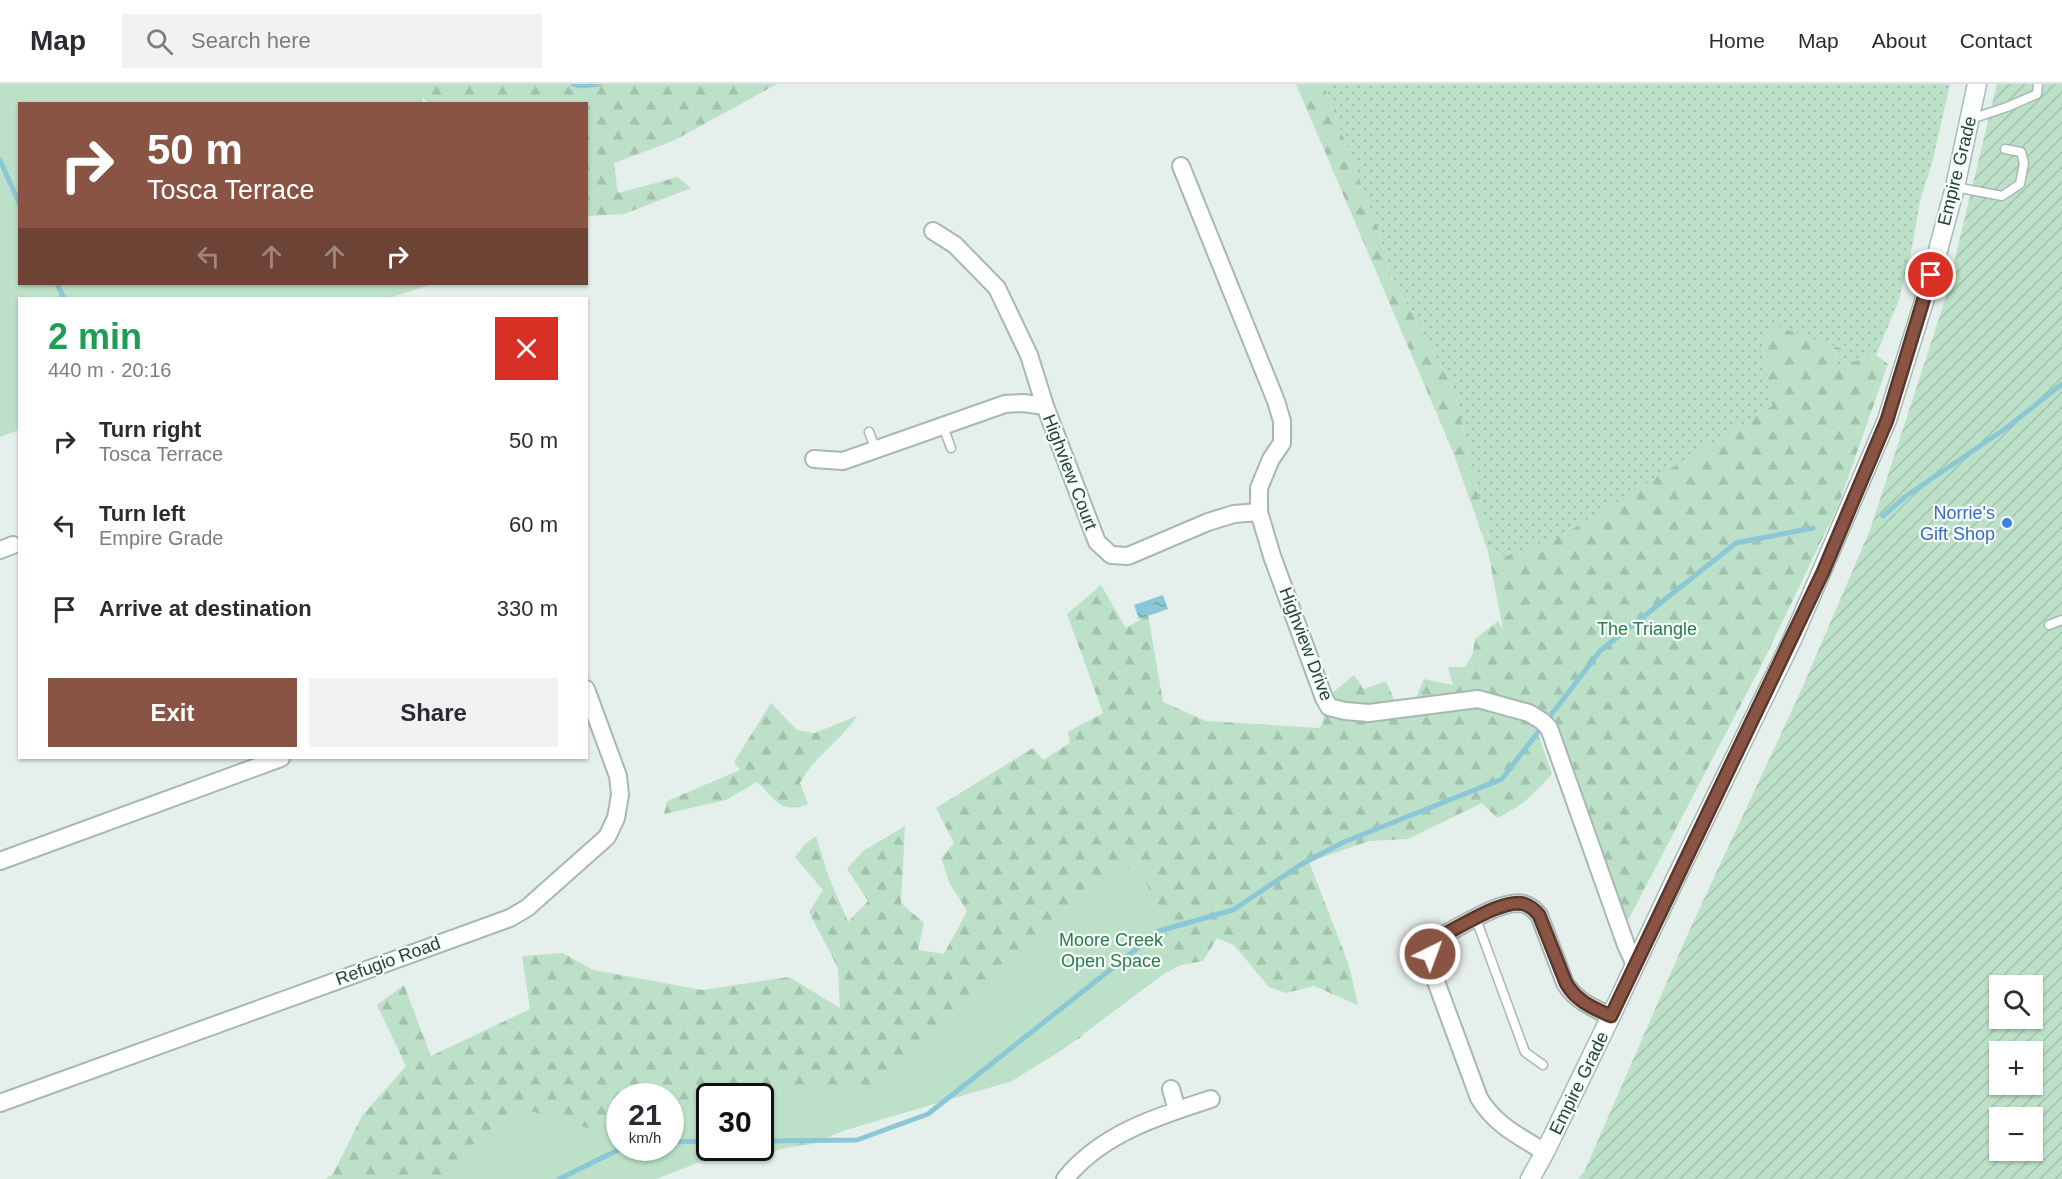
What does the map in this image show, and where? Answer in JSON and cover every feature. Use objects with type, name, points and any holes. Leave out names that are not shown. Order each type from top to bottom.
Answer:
[{"type":"main road","name":"Empire Grade","points":[[1530,1179],[1792,640],[1887,420],[1926,295],[1955,187],[1977,84]]},
{"type":"street","name":"Highview Drive","points":[[1181,166],[1282,421],[1282,443],[1271,459],[1259,488],[1259,512],[1272,556],[1317,681],[1329,707],[1369,713],[1478,699],[1529,713],[1542,720],[1549,728],[1635,965]]},
{"type":"street","name":"Highview Court","points":[[933,231],[955,245],[997,288],[1029,355],[1045,406],[1096,542],[1111,555],[1128,556],[1208,522],[1234,514],[1259,512]]},
{"type":"street","name":"Highview Court","points":[[814,459],[843,461],[1005,404],[1023,403],[1045,406]]},
{"type":"street","name":"Refugio Road","points":[[0,1103],[510,918],[527,908],[607,837],[616,818],[621,795],[618,776],[588,694]]},
{"type":"street","points":[[0,861],[278,759]]},
{"type":"street","points":[[1545,1152],[1497,1122],[1487,1113],[1479,1098],[1431,968],[1430,954],[1436,942],[1443,935],[1504,905],[1523,903],[1532,907],[1539,915],[1570,991],[1576,998],[1611,1016]]},
{"type":"street","points":[[1170,1089],[1176,1110]]},
{"type":"street","points":[[1065,1179],[1097,1147],[1119,1134],[1176,1110],[1211,1099]]},
{"type":"lane","points":[[1970,119],[2037,94],[2038,84]]},
{"type":"lane","points":[[1955,187],[2002,196],[2020,184],[2024,164],[2021,152],[2005,149]]},
{"type":"lane","points":[[943,426],[951,448]]},
{"type":"lane","points":[[869,432],[876,450]]},
{"type":"lane","points":[[2049,625],[2062,620]]},
{"type":"lane","points":[[1476,919],[1525,1052],[1543,1065]]},
{"type":"green space","points":[[0,84],[412,84],[419,102],[18,102],[18,285],[429,285],[392,297],[18,297],[18,430],[0,437]]},
{"type":"green space","points":[[275,84],[777,84],[673,141],[614,163],[618,193],[678,177],[691,188],[624,214],[588,216],[588,102],[427,102],[423,98],[422,102],[274,102]]},
{"type":"green space","name":"The Triangle","points":[[1296,84],[1323,84],[1379,231],[1389,272],[1454,390],[1492,550],[1506,556],[1563,535],[1772,406],[1762,341],[1776,326],[1843,349],[1834,354],[1838,366],[1876,355],[1888,364],[1838,506],[1761,666],[1625,926],[1557,724],[1538,734],[1552,774],[1527,799],[1506,814],[1497,818],[1482,803],[1408,839],[1369,841],[1309,862],[1349,965],[1358,1005],[1314,986],[1286,993],[1269,987],[1234,945],[1217,938],[1203,961],[1181,965],[1154,979],[1091,1020],[1080,1038],[1062,1047],[926,1094],[813,1144],[774,1149],[774,1083],[696,1083],[696,1152],[684,1157],[684,1083],[606,1083],[606,1161],[675,1161],[635,1179],[325,1179],[333,1174],[362,1116],[406,1066],[377,1005],[404,985],[431,1056],[530,1009],[522,956],[563,953],[593,970],[702,990],[789,977],[840,1008],[838,968],[809,912],[823,890],[795,857],[806,843],[816,836],[828,875],[848,922],[868,901],[847,869],[863,851],[905,826],[901,903],[924,923],[918,950],[944,954],[967,911],[950,884],[941,858],[954,843],[936,808],[1033,748],[1043,760],[1070,743],[1068,732],[1103,713],[1067,614],[1101,585],[1126,628],[1148,615],[1163,702],[1206,721],[1320,728],[1332,693],[1354,675],[1364,689],[1386,681],[1395,702],[1413,705],[1424,679],[1453,685],[1448,667],[1465,667],[1473,653],[1475,639],[1498,621],[1503,630],[1488,551],[1453,452]]},
{"type":"green space","points":[[1323,84],[1950,84],[1932,163],[1920,201],[1899,300],[1876,355],[1838,366],[1834,354],[1842,349],[1762,341],[1772,406],[1575,530],[1510,559],[1492,550],[1454,390],[1389,272],[1379,231]]},
{"type":"green space","points":[[1997,84],[2062,84],[2062,1179],[1578,1179],[1585,1170],[1690,929],[1800,693],[1870,530],[1945,300]]},
{"type":"green space","points":[[771,703],[797,730],[815,733],[857,716],[806,773],[800,783],[808,804],[791,808],[779,804],[757,782],[726,800],[664,814],[667,801],[740,770],[734,762]]},
{"type":"green space","name":"Moore Creek Open Space","points":[[1138,860],[1177,964],[1062,1050],[1012,1081],[774,1151],[774,1092],[872,1088]]},
{"type":"green space","points":[[696,1104],[696,1161],[703,1161],[656,1179],[452,1179],[465,1167],[460,1153],[530,1111],[591,1129],[606,1125],[606,1161],[684,1161],[684,1107]]},
{"type":"water","points":[[1163,595],[1168,609],[1139,619],[1134,605]]},
{"type":"waterway","points":[[573,84],[582,86],[599,84]]},
{"type":"waterway","points":[[0,160],[18,200]]},
{"type":"waterway","points":[[58,285],[64,297]]},
{"type":"waterway","points":[[1883,516],[1906,496],[2005,429],[2062,384]]},
{"type":"waterway","points":[[774,1141],[857,1140],[928,1114],[1159,931],[1233,910],[1300,865],[1344,842],[1502,779],[1600,651],[1736,543],[1813,528]]},
{"type":"waterway","points":[[684,1142],[696,1141]]},
{"type":"waterway","points":[[559,1179],[606,1156]]},
{"type":"place","name":"Norrie's Gift Shop","points":[[2007,523]]},
{"type":"route","points":[[1430,954],[1436,942],[1443,935],[1504,905],[1523,903],[1532,907],[1539,915],[1570,991],[1576,998],[1611,1016],[1823,572],[1887,420],[1931,275]]}]
